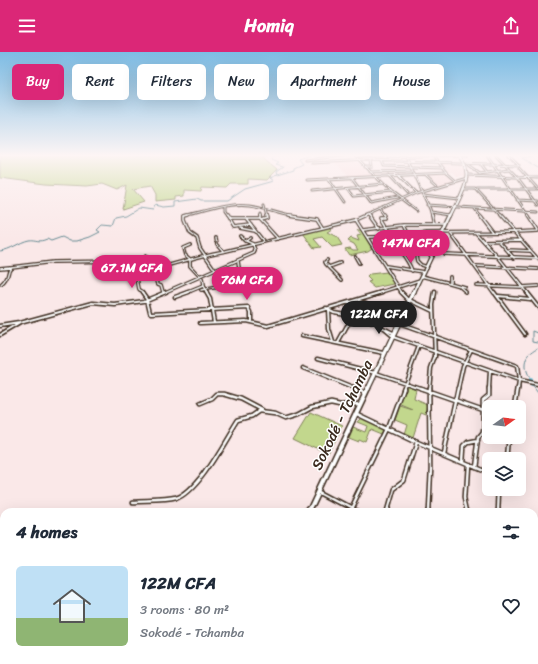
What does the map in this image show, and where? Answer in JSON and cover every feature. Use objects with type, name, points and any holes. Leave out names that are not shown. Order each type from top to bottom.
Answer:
[{"type":"main road","name":"Sokodé - Tchamba","points":[[311,508],[455,208],[465,184]]},
{"type":"street","points":[[332,184],[345,202]]},
{"type":"street","points":[[356,184],[367,200],[372,203],[397,198]]},
{"type":"street","points":[[312,191],[383,184],[397,198],[416,211]]},
{"type":"street","points":[[397,184],[407,194]]},
{"type":"street","points":[[407,184],[416,193]]},
{"type":"street","points":[[417,184],[433,217],[434,225]]},
{"type":"street","points":[[421,193],[446,184]]},
{"type":"street","points":[[507,184],[538,230]]},
{"type":"street","points":[[522,184],[538,205]]},
{"type":"street","points":[[348,188],[354,196],[391,192]]},
{"type":"street","points":[[463,189],[537,189]]},
{"type":"street","points":[[476,189],[538,259]]},
{"type":"street","points":[[120,274],[153,270],[206,254],[223,252],[356,220],[416,193],[459,198]]},
{"type":"street","points":[[517,200],[538,201]]},
{"type":"street","points":[[215,270],[206,254],[200,248],[197,238],[190,233],[185,221],[185,216],[233,204],[248,205],[281,214],[316,219],[322,228]]},
{"type":"street","points":[[229,219],[261,220],[267,218],[264,204]]},
{"type":"street","points":[[427,205],[455,208],[538,212]]},
{"type":"street","points":[[223,206],[223,212],[229,219],[232,227],[251,225]]},
{"type":"street","points":[[380,209],[387,218],[381,218],[388,228],[396,247],[410,264],[412,271]]},
{"type":"street","points":[[475,209],[492,232]]},
{"type":"street","points":[[430,212],[451,215]]},
{"type":"street","points":[[260,213],[261,220],[278,239]]},
{"type":"street","points":[[368,214],[379,229]]},
{"type":"street","points":[[246,219],[264,242]]},
{"type":"street","points":[[356,220],[399,286],[404,297],[433,311]]},
{"type":"street","points":[[404,225],[413,244],[417,261],[422,265],[427,266]]},
{"type":"street","points":[[363,230],[404,225],[446,225]]},
{"type":"street","points":[[240,228],[256,231]]},
{"type":"street","points":[[368,237],[409,236],[426,233],[451,234],[538,230]]},
{"type":"street","points":[[476,233],[499,258],[530,299],[538,307]]},
{"type":"street","points":[[451,234],[525,334]]},
{"type":"street","points":[[240,236],[253,244]]},
{"type":"street","points":[[216,238],[217,244],[223,252]]},
{"type":"street","points":[[246,241],[250,238]]},
{"type":"street","points":[[484,241],[521,240]]},
{"type":"street","points":[[499,241],[514,258]]},
{"type":"street","points":[[0,326],[93,303],[115,305],[148,300],[163,292],[238,261],[255,252],[253,244]]},
{"type":"street","points":[[413,244],[434,247]]},
{"type":"street","points":[[190,245],[183,248],[185,254],[190,259],[190,266],[200,276],[203,286],[210,299],[214,322]]},
{"type":"street","points":[[507,250],[531,251]]},
{"type":"street","points":[[208,260],[208,255],[211,254]]},
{"type":"street","points":[[444,254],[538,259]]},
{"type":"street","points":[[145,256],[147,263],[153,270],[158,284],[161,285],[163,292]]},
{"type":"street","points":[[355,256],[359,263]]},
{"type":"street","points":[[327,260],[325,262],[342,280]]},
{"type":"street","points":[[0,268],[53,262],[122,261],[127,262],[132,273]]},
{"type":"street","points":[[202,290],[241,283],[238,261]]},
{"type":"street","points":[[329,267],[340,264]]},
{"type":"street","points":[[386,266],[412,271],[422,276],[464,287]]},
{"type":"street","points":[[476,266],[538,269]]},
{"type":"street","points":[[1,285],[8,278],[10,274],[9,269],[11,267]]},
{"type":"street","points":[[136,273],[139,289],[144,293],[148,300],[150,312],[152,313],[185,313],[250,308],[251,321]]},
{"type":"street","points":[[200,323],[251,321],[268,326],[278,324],[399,286],[422,276]]},
{"type":"street","points":[[450,276],[450,283]]},
{"type":"street","points":[[476,285],[521,287],[538,286]]},
{"type":"street","points":[[175,297],[203,286]]},
{"type":"street","points":[[459,286],[466,292]]},
{"type":"street","points":[[428,508],[430,447],[429,392],[431,368],[435,357],[433,311],[435,292]]},
{"type":"street","points":[[497,296],[530,299]]},
{"type":"street","points":[[345,302],[404,314]]},
{"type":"street","points":[[327,309],[375,322],[394,336],[419,346],[519,381],[537,384]]},
{"type":"street","points":[[327,309],[329,329],[333,342]]},
{"type":"street","points":[[338,343],[353,316]]},
{"type":"street","points":[[366,321],[399,324],[517,366],[519,381],[516,400]]},
{"type":"street","points":[[0,335],[21,322]]},
{"type":"street","points":[[302,336],[385,353]]},
{"type":"street","points":[[319,491],[350,508],[389,429],[419,346]]},
{"type":"street","points":[[444,453],[463,366],[471,350]]},
{"type":"street","points":[[318,358],[376,372],[482,410]]},
{"type":"street","points":[[303,368],[366,394]]},
{"type":"street","points":[[483,400],[489,395],[490,371]]},
{"type":"street","points":[[200,404],[204,400],[211,399],[217,394],[229,395],[250,402],[263,411]]},
{"type":"street","points":[[133,502],[182,497],[193,488],[198,479],[210,466],[237,421],[252,416],[256,412],[263,411],[275,413],[286,418],[318,405],[330,405],[332,403],[340,407],[356,403],[361,404]]},
{"type":"street","points":[[356,414],[482,470]]},
{"type":"street","points":[[474,467],[478,440],[482,432]]},
{"type":"street","points":[[462,461],[462,447],[465,443],[470,440],[478,440]]},
{"type":"street","points":[[386,508],[392,490],[404,480],[416,442]]},
{"type":"street","points":[[468,464],[466,497],[468,508]]},
{"type":"street","points":[[498,508],[499,496]]},
{"type":"shaded area","points":[[435,184],[445,184],[437,186]]},
{"type":"green space","points":[[43,184],[248,184],[231,184],[227,188],[202,187],[201,191],[184,190],[184,196],[176,197],[176,200],[155,202],[155,195],[150,186],[133,189],[144,202],[123,209],[127,185],[117,190],[102,184],[87,186]]},
{"type":"green space","points":[[329,226],[332,229],[327,232],[337,237],[342,245],[332,247],[322,237],[314,239],[321,247],[314,248],[303,233]]},
{"type":"green space","points":[[357,230],[361,230],[372,248],[368,251],[349,255],[345,249],[350,248],[353,250],[358,250],[354,244],[348,241],[351,238],[359,241],[357,236],[361,235]]},
{"type":"green space","points":[[387,272],[394,284],[375,288],[368,282],[371,281],[367,277],[370,274]]},
{"type":"green space","points":[[406,385],[416,389],[414,399],[428,405],[426,415],[421,413],[413,438],[404,435],[407,425],[395,420],[400,406],[413,410],[399,404]]},
{"type":"green space","points":[[311,412],[342,426],[328,454],[295,438]]},
{"type":"green space","points":[[362,418],[387,429],[384,434],[372,429],[367,442],[349,437],[353,427],[366,432],[368,426],[358,422]]},
{"type":"waterway","points":[[0,251],[29,240],[41,241],[47,239],[51,241],[62,237],[70,241],[77,241],[100,232],[97,230],[102,225],[113,226],[116,218],[126,216],[139,208],[153,210],[155,205],[164,207],[175,206],[175,202],[197,199],[201,201],[227,201],[245,189],[265,184]]},
{"type":"waterway","points":[[538,333],[533,331],[533,341],[538,342]]},
{"type":"waterway","points":[[530,380],[525,370],[525,362],[530,354],[538,348]]},
{"type":"waterway","points":[[530,380],[532,385]]},
{"type":"waterway","points":[[532,385],[538,393]]}]
